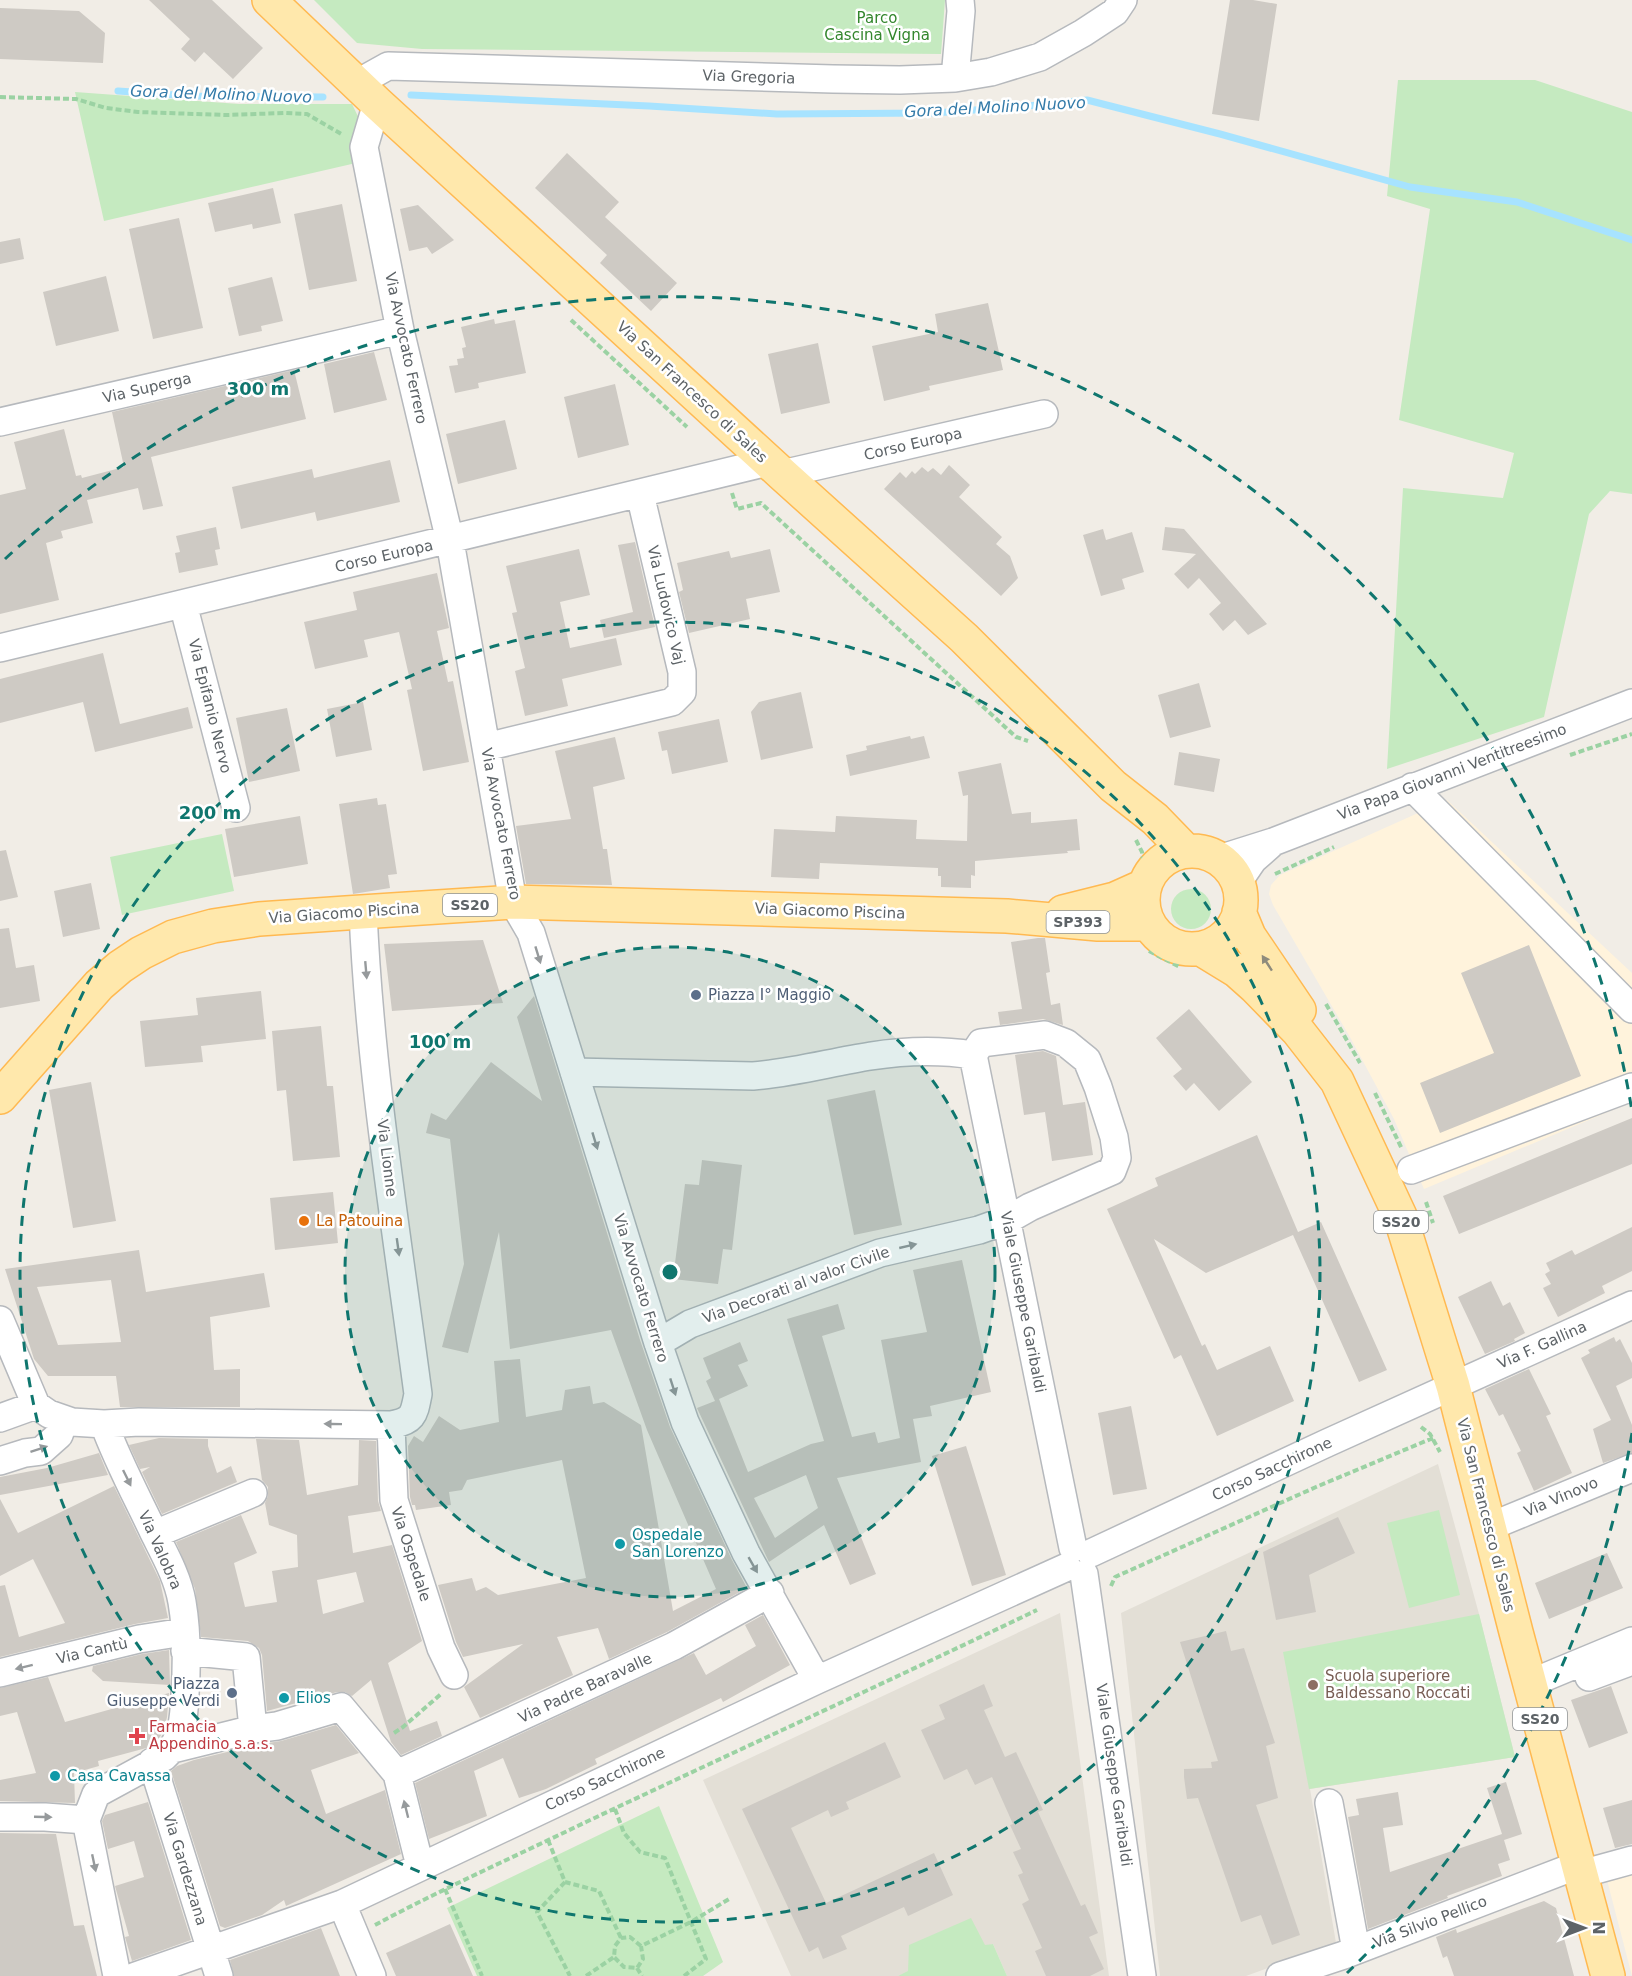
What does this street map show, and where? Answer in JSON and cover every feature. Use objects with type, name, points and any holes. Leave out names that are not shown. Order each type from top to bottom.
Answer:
[{"type":"main road","name":"Via San Francesco di Sales","points":[[273,2],[369,95],[775,468],[964,638],[1113,786]]},
{"type":"main road","points":[[1113,786],[1155,819],[1186,851]]},
{"type":"main road","points":[[1113,786],[1141,826],[1147,872],[1142,899],[1145,936],[1158,936],[1171,945],[1185,949],[1194,958],[1225,936],[1234,925],[1232,884],[1197,851],[1186,851],[1169,856],[1147,872]]},
{"type":"main road","name":"Via Giacomo Piscina","points":[[1007,916],[1061,912],[1115,899],[1147,872]]},
{"type":"main road","name":"Via San Francesco di Sales","points":[[1232,884],[1249,936],[1311,1026],[1328,1067],[1400,1216],[1453,1386],[1608,1976]]},
{"type":"main road","name":"Via Giacomo Piscina","points":[[0,1097],[99,985],[120,967],[141,953],[173,937],[213,926],[259,920],[513,902],[1007,916],[1095,923],[1145,936]]},
{"type":"main road","name":"Via San Francesco di Sales","points":[[1194,958],[1237,971],[1298,1031],[1328,1067]]},
{"type":"street","points":[[955,78],[960,0]]},
{"type":"street","name":"Via Gregoria","points":[[369,95],[370,76],[388,66],[833,79],[955,78],[991,72],[1040,57],[1115,12],[1123,0]]},
{"type":"street","name":"Via Avvocato Ferrero","points":[[369,95],[365,147],[400,330],[450,541],[513,902],[531,933],[658,1343],[685,1422],[746,1552],[817,1680]]},
{"type":"street","name":"Via Superga","points":[[0,422],[400,330]]},
{"type":"street","name":"Corso Europa","points":[[0,648],[724,473],[775,468],[1044,414]]},
{"type":"street","name":"Via Ludovico Vaj","points":[[486,747],[672,702],[682,692],[682,672],[640,494]]},
{"type":"street","name":"Via Epifanio Nervo","points":[[183,604],[236,808]]},
{"type":"street","name":"Via Papa Giovanni Ventitreesimo","points":[[1232,884],[1273,842],[1632,703]]},
{"type":"street","points":[[1412,787],[1632,1009]]},
{"type":"street","name":"Via Lionne","points":[[363,912],[365,964],[383,1132],[418,1394],[413,1415],[404,1423],[391,1425]]},
{"type":"street","name":"Via Decorati al valor Civile","points":[[658,1343],[690,1324],[880,1253],[979,1230],[1007,1220],[1030,1207],[1112,1171],[1117,1158],[1114,1137],[1087,1060],[1066,1043],[1045,1035],[981,1043],[973,1055]]},
{"type":"street","points":[[574,1072],[753,1076],[777,1074],[873,1055],[949,1052],[973,1055]]},
{"type":"street","name":"Viale Giuseppe Garibaldi","points":[[973,1055],[1079,1561],[1142,1976]]},
{"type":"street","points":[[1411,1170],[1632,1087]]},
{"type":"street","name":"Via F. Gallina","points":[[1453,1386],[1632,1305]]},
{"type":"street","points":[[0,1320],[36,1405],[64,1421],[104,1424],[139,1422],[391,1425]]},
{"type":"street","name":"Corso Sacchirone","points":[[136,1976],[342,1904],[817,1680],[1079,1561],[1453,1386]]},
{"type":"street","points":[[0,1418],[36,1405]]},
{"type":"street","points":[[0,1461],[24,1453],[41,1451],[59,1435],[64,1421]]},
{"type":"street","name":"Via Valobra","points":[[104,1424],[113,1450],[155,1534],[182,1602],[186,1671],[184,1713],[181,1733],[163,1756]]},
{"type":"street","name":"Via Ospedale","points":[[391,1425],[394,1500],[441,1648],[454,1675]]},
{"type":"street","name":"Via Vinovo","points":[[1489,1527],[1632,1468]]},
{"type":"street","points":[[155,1534],[253,1493]]},
{"type":"street","name":"Via Padre Baravalle","points":[[397,1774],[674,1646],[770,1593]]},
{"type":"street","name":"Via Cantù","points":[[0,1673],[139,1639],[184,1641]]},
{"type":"street","points":[[184,1641],[246,1657],[265,1728]]},
{"type":"street","points":[[1533,1690],[1632,1641]]},
{"type":"street","points":[[1533,1690],[1632,1661]]},
{"type":"street","points":[[117,1976],[86,1820],[96,1794],[163,1756],[341,1707],[397,1774],[420,1866]]},
{"type":"street","name":"Via Gardezzana","points":[[163,1756],[210,1951],[219,1976]]},
{"type":"street","points":[[1329,1803],[1349,1960]]},
{"type":"street","points":[[0,1817],[86,1820]]},
{"type":"street","name":"Via Silvio Pellico","points":[[1280,1976],[1349,1960],[1580,1870],[1632,1860]]},
{"type":"street","points":[[342,1904],[372,1976]]},
{"type":"path","points":[[0,97],[76,99],[106,108],[138,112],[226,115],[307,114],[365,147]]},
{"type":"path","points":[[570,320],[692,431]]},
{"type":"path","points":[[724,473],[737,509],[761,502],[1016,737],[1036,744]]},
{"type":"path","points":[[1564,757],[1632,734]]},
{"type":"path","points":[[1134,837],[1142,852],[1147,872]]},
{"type":"path","points":[[1269,877],[1334,846]]},
{"type":"path","points":[[1145,936],[1169,963],[1194,958]]},
{"type":"path","points":[[1325,1004],[1360,1064]]},
{"type":"path","points":[[1370,1084],[1429,1210],[1436,1232]]},
{"type":"path","points":[[1107,1593],[1115,1577],[1432,1438]]},
{"type":"path","points":[[355,1934],[444,1889],[1046,1605]]},
{"type":"path","points":[[373,1745],[403,1727],[455,1682],[454,1675]]},
{"type":"path","points":[[615,1809],[624,1833],[640,1852],[665,1858],[706,1959],[684,1976]]},
{"type":"path","points":[[548,1840],[566,1882]]},
{"type":"path","points":[[566,1882],[599,1891],[621,1938]]},
{"type":"path","points":[[566,1882],[537,1912],[570,1976]]},
{"type":"path","points":[[444,1889],[482,1976]]},
{"type":"path","points":[[641,1946],[691,1922],[729,1899]]},
{"type":"path","points":[[614,1957],[615,1946],[621,1938],[630,1937],[641,1946],[644,1959],[637,1968]]},
{"type":"path","points":[[614,1957],[624,1967],[637,1968]]},
{"type":"path","points":[[586,1976],[614,1957]]},
{"type":"path","points":[[637,1968],[642,1976]]},
{"type":"shaded area","points":[[1447,800],[1632,973],[1632,1102],[1424,1189],[1394,1119],[1351,1039],[1273,905],[1269,894],[1271,885],[1280,875]]},
{"type":"shaded area","name":"Scuola superiore Baldessano Roccati","points":[[1438,1464],[1515,1757],[1310,1789],[1336,1943],[1246,1976],[1160,1976],[1121,1613]]},
{"type":"shaded area","points":[[1060,1613],[1109,1976],[1007,1976],[993,1944],[898,1976],[791,1976],[703,1780]]},
{"type":"shaded area","points":[[1632,1874],[1632,1976],[1607,1880]]},
{"type":"green space","name":"Parco Cascina Vigna","points":[[314,0],[945,0],[941,54],[422,49],[357,43]]},
{"type":"green space","points":[[1398,80],[1535,80],[1632,112],[1632,494],[1610,491],[1589,514],[1544,717],[1387,769],[1403,488],[1503,498],[1514,453],[1399,420],[1430,209],[1387,196]]},
{"type":"green space","points":[[75,92],[239,104],[352,104],[366,133],[356,163],[104,221]]},
{"type":"green space","points":[[222,834],[234,891],[122,915],[110,857]]},
{"type":"green space","points":[[1191,889],[1205,895],[1211,909],[1205,923],[1191,929],[1177,923],[1171,909],[1177,895]]},
{"type":"green space","points":[[1439,1510],[1460,1595],[1409,1608],[1387,1523]]},
{"type":"green space","points":[[1479,1614],[1515,1757],[1309,1789],[1283,1652]]},
{"type":"green space","points":[[659,1806],[723,1962],[703,1976],[477,1976],[447,1908]]},
{"type":"green space","points":[[971,1918],[985,1945],[993,1944],[1007,1976],[898,1976],[908,1971],[909,1945]]},
{"type":"building","points":[[149,0],[212,0],[263,48],[233,79],[204,52],[195,62],[181,49],[190,39]]},
{"type":"building","points":[[1230,0],[1253,0],[1277,4],[1259,121],[1212,114]]},
{"type":"building","points":[[0,8],[79,11],[105,33],[103,63],[0,59]]},
{"type":"building","points":[[567,153],[619,202],[605,217],[677,283],[651,311],[600,263],[607,255],[535,188]]},
{"type":"building","points":[[273,188],[281,223],[253,229],[252,224],[215,232],[208,203]]},
{"type":"building","points":[[342,204],[357,281],[309,290],[294,214]]},
{"type":"building","points":[[418,205],[454,240],[432,254],[427,247],[409,251],[400,209]]},
{"type":"building","points":[[179,218],[203,328],[153,339],[129,229]]},
{"type":"building","points":[[20,238],[24,259],[0,264],[0,242]]},
{"type":"building","points":[[106,276],[119,331],[56,346],[43,292]]},
{"type":"building","points":[[272,277],[283,321],[261,326],[262,331],[239,336],[228,288]]},
{"type":"building","points":[[988,303],[1003,370],[929,386],[930,390],[884,401],[872,346],[938,332],[935,314]]},
{"type":"building","points":[[494,319],[495,324],[515,320],[526,373],[478,383],[479,388],[455,393],[449,366],[458,365],[457,359],[464,358],[462,348],[466,347],[461,327]]},
{"type":"building","points":[[818,343],[830,403],[781,414],[768,354]]},
{"type":"building","points":[[374,352],[387,400],[334,413],[324,364]]},
{"type":"building","points":[[294,370],[306,419],[151,457],[163,506],[143,510],[138,488],[87,500],[93,523],[61,531],[63,538],[46,543],[59,600],[0,614],[0,495],[26,489],[14,442],[64,429],[76,476],[81,475],[82,478],[124,467],[112,412]]},
{"type":"building","points":[[615,384],[629,445],[578,458],[564,397]]},
{"type":"building","points":[[505,420],[517,469],[458,484],[446,434]]},
{"type":"building","points":[[390,460],[400,502],[317,521],[315,512],[241,529],[232,487],[312,469],[314,478]]},
{"type":"building","points":[[949,465],[970,485],[959,497],[1002,537],[996,544],[1010,556],[1018,578],[1001,596],[884,489],[900,472],[906,478],[912,471],[915,474],[922,467],[928,472],[933,468],[941,475]]},
{"type":"building","points":[[216,527],[220,549],[215,550],[218,565],[179,573],[175,553],[180,552],[176,536]]},
{"type":"building","points":[[1165,527],[1184,529],[1267,624],[1248,635],[1235,620],[1223,631],[1209,614],[1221,603],[1199,578],[1188,589],[1174,574],[1196,554],[1162,550]]},
{"type":"building","points":[[1103,529],[1106,540],[1132,532],[1144,572],[1122,579],[1125,589],[1101,596],[1083,535]]},
{"type":"building","points":[[635,542],[655,627],[604,638],[600,620],[633,612],[618,545]]},
{"type":"building","points":[[579,549],[590,595],[560,602],[570,648],[616,638],[622,665],[562,679],[568,706],[525,716],[515,671],[525,668],[512,613],[517,612],[506,566]]},
{"type":"building","points":[[770,549],[780,592],[746,599],[750,619],[689,633],[679,592],[683,590],[677,563],[729,551],[731,558]]},
{"type":"building","points":[[437,573],[449,628],[437,631],[448,682],[453,681],[469,762],[423,771],[407,690],[412,689],[399,632],[364,640],[368,657],[315,669],[304,622],[357,610],[353,592]]},
{"type":"building","points":[[103,653],[120,724],[188,707],[193,728],[95,752],[83,702],[0,723],[0,679]]},
{"type":"building","points":[[1199,683],[1211,727],[1170,738],[1158,695]]},
{"type":"building","points":[[801,692],[813,748],[761,760],[751,712],[759,702]]},
{"type":"building","points":[[363,702],[372,750],[336,757],[327,709]]},
{"type":"building","points":[[287,708],[300,771],[249,782],[236,718]]},
{"type":"building","points":[[719,719],[728,762],[672,774],[667,750],[662,751],[658,732]]},
{"type":"building","points":[[910,736],[911,739],[924,736],[930,758],[850,776],[846,755],[867,750],[866,746]]},
{"type":"building","points":[[615,737],[625,779],[593,787],[603,849],[607,849],[612,885],[526,884],[516,826],[571,819],[555,751]]},
{"type":"building","points":[[1179,752],[1220,759],[1214,792],[1174,785]]},
{"type":"building","points":[[1001,763],[1012,814],[1031,812],[1031,823],[1077,819],[1080,850],[975,861],[975,876],[971,875],[971,888],[941,887],[938,868],[820,863],[819,879],[771,877],[774,829],[835,832],[836,816],[917,820],[916,839],[967,841],[968,795],[963,796],[958,772]]},
{"type":"building","points":[[377,798],[378,805],[386,804],[397,874],[388,875],[390,888],[353,894],[339,804]]},
{"type":"building","points":[[300,816],[308,864],[234,877],[225,829]]},
{"type":"building","points":[[6,850],[18,897],[0,901],[0,851]]},
{"type":"building","points":[[91,883],[100,929],[63,937],[54,891]]},
{"type":"building","points":[[9,928],[16,968],[34,965],[40,1001],[0,1008],[0,929]]},
{"type":"building","points":[[1045,938],[1050,972],[1046,973],[1051,1005],[1060,1003],[1063,1025],[1043,1019],[1000,1025],[998,1012],[1022,1009],[1011,942]]},
{"type":"building","points":[[483,940],[503,1003],[392,1011],[384,944]]},
{"type":"building","points":[[1529,945],[1581,1076],[1440,1133],[1420,1083],[1494,1053],[1461,973]]},
{"type":"building","points":[[261,991],[266,1039],[201,1046],[203,1062],[145,1067],[140,1021],[198,1015],[196,998]]},
{"type":"building","points":[[534,996],[640,1340],[670,1427],[747,1588],[667,1632],[609,1659],[598,1628],[557,1637],[573,1675],[480,1718],[464,1687],[523,1644],[463,1657],[438,1585],[472,1578],[476,1591],[486,1587],[498,1595],[586,1578],[562,1460],[467,1480],[462,1490],[449,1492],[451,1505],[416,1510],[415,1505],[412,1505],[408,1446],[414,1436],[423,1442],[439,1416],[460,1430],[499,1422],[494,1361],[520,1359],[526,1417],[562,1410],[565,1390],[590,1386],[593,1404],[604,1402],[641,1425],[673,1611],[716,1589],[647,1430],[611,1330],[510,1349],[499,1232],[468,1353],[442,1347],[464,1264],[450,1139],[426,1133],[431,1113],[446,1120],[491,1062],[542,1101],[517,1017]]},
{"type":"building","points":[[1189,1009],[1252,1082],[1219,1111],[1194,1083],[1186,1091],[1173,1076],[1182,1069],[1156,1038]]},
{"type":"building","points":[[321,1026],[327,1086],[333,1086],[340,1157],[293,1161],[286,1090],[277,1091],[272,1031]]},
{"type":"building","points":[[1043,1051],[1056,1056],[1063,1105],[1085,1102],[1093,1155],[1052,1161],[1045,1112],[1024,1115],[1015,1055]]},
{"type":"building","points":[[91,1082],[116,1221],[73,1228],[49,1090]]},
{"type":"building","points":[[875,1090],[902,1225],[854,1235],[827,1100]]},
{"type":"building","points":[[1632,1118],[1632,1164],[1459,1234],[1443,1196]]},
{"type":"building","points":[[1257,1135],[1298,1232],[1321,1222],[1387,1370],[1359,1382],[1293,1235],[1206,1273],[1154,1239],[1202,1346],[1205,1344],[1217,1370],[1270,1346],[1294,1401],[1217,1436],[1181,1355],[1174,1359],[1107,1209],[1158,1186],[1155,1178]]},
{"type":"building","points":[[702,1160],[742,1165],[732,1250],[723,1249],[718,1284],[673,1279],[685,1184],[699,1185]]},
{"type":"building","name":"La Patouina","points":[[333,1192],[338,1243],[275,1250],[270,1198]]},
{"type":"building","points":[[1632,1227],[1632,1271],[1602,1286],[1605,1293],[1558,1317],[1543,1288],[1551,1284],[1545,1274],[1550,1271],[1546,1263],[1572,1250],[1575,1255]]},
{"type":"building","points":[[139,1250],[146,1292],[264,1273],[270,1307],[210,1317],[214,1370],[240,1369],[240,1407],[120,1407],[116,1376],[48,1376],[34,1359],[5,1269]],"holes":[[[111,1280],[121,1342],[58,1345],[37,1287]]]},
{"type":"building","points":[[962,1260],[991,1392],[930,1406],[932,1416],[913,1419],[921,1462],[837,1478],[876,1574],[850,1585],[824,1525],[769,1562],[697,1408],[715,1401],[706,1381],[711,1378],[703,1358],[740,1342],[748,1361],[738,1365],[748,1386],[719,1399],[748,1472],[811,1444],[824,1441],[787,1319],[838,1304],[845,1329],[822,1336],[852,1437],[875,1432],[878,1443],[900,1438],[881,1340],[927,1332],[913,1270]],"holes":[[[806,1475],[818,1508],[775,1538],[754,1498]]]},
{"type":"building","points":[[1491,1281],[1503,1306],[1510,1302],[1525,1333],[1514,1339],[1515,1341],[1485,1354],[1458,1297]]},
{"type":"building","points":[[1614,1337],[1616,1342],[1620,1339],[1632,1363],[1632,1378],[1616,1386],[1632,1425],[1632,1453],[1603,1463],[1593,1429],[1611,1420],[1581,1358],[1590,1353],[1588,1350]]},
{"type":"building","points":[[1529,1369],[1551,1414],[1546,1416],[1572,1473],[1534,1491],[1517,1453],[1521,1451],[1503,1414],[1499,1416],[1485,1389]]},
{"type":"building","points":[[1131,1406],[1147,1489],[1113,1495],[1098,1413]]},
{"type":"building","points":[[159,1438],[208,1439],[217,1473],[231,1466],[237,1482],[162,1514],[142,1472],[150,1467],[140,1469],[129,1445]]},
{"type":"building","points":[[256,1439],[299,1440],[307,1495],[358,1485],[359,1440],[376,1441],[378,1501],[381,1511],[348,1516],[353,1553],[392,1545],[422,1641],[388,1663],[410,1731],[437,1721],[442,1736],[401,1755],[391,1742],[371,1680],[352,1696],[345,1692],[337,1692],[267,1711],[262,1655],[259,1648],[248,1641],[201,1637],[195,1589],[176,1542],[241,1515],[257,1553],[234,1563],[245,1607],[277,1602],[272,1571],[298,1567],[297,1535],[269,1525],[265,1503],[268,1487],[262,1480]],"holes":[[[356,1572],[364,1602],[323,1614],[317,1580]]]},
{"type":"building","points":[[966,1446],[1006,1575],[972,1586],[932,1456]]},
{"type":"building","points":[[99,1453],[108,1475],[0,1495],[0,1477],[47,1468]]},
{"type":"building","points":[[114,1486],[160,1581],[168,1618],[0,1657],[0,1586],[5,1585],[19,1637],[65,1623],[33,1559],[0,1576],[0,1499],[18,1533]]},
{"type":"building","points":[[1338,1517],[1355,1553],[1309,1575],[1316,1612],[1276,1620],[1263,1552]]},
{"type":"building","points":[[1607,1553],[1623,1588],[1549,1619],[1535,1583]]},
{"type":"building","points":[[763,1615],[790,1665],[723,1702],[721,1698],[595,1759],[597,1764],[546,1789],[519,1798],[503,1758],[474,1771],[487,1816],[429,1839],[415,1783],[694,1653],[706,1675],[756,1646],[745,1625]]},
{"type":"building","points":[[1226,1631],[1231,1651],[1244,1648],[1275,1743],[1266,1746],[1278,1798],[1256,1805],[1300,1935],[1272,1945],[1261,1915],[1241,1922],[1198,1798],[1187,1799],[1184,1769],[1212,1768],[1211,1762],[1218,1761],[1180,1642]]},
{"type":"building","points":[[169,1650],[170,1685],[103,1681],[92,1671],[93,1666]]},
{"type":"building","points":[[48,1677],[65,1722],[169,1693],[164,1730],[150,1747],[98,1761],[99,1766],[74,1773],[75,1803],[0,1801],[0,1780],[36,1773],[17,1712],[0,1716],[0,1688]]},
{"type":"building","points":[[984,1684],[993,1706],[984,1710],[1005,1757],[1016,1752],[1043,1810],[1038,1812],[1081,1906],[1085,1904],[1098,1933],[1089,1937],[1104,1969],[1090,1976],[1046,1976],[1035,1951],[1042,1948],[1022,1904],[1029,1900],[1018,1875],[1023,1873],[1013,1852],[1021,1849],[1010,1825],[1013,1824],[992,1777],[975,1785],[967,1769],[944,1780],[921,1730],[945,1719],[939,1705]]},
{"type":"building","points":[[1611,1686],[1628,1733],[1589,1748],[1571,1700]]},
{"type":"building","points":[[336,1725],[359,1753],[311,1770],[326,1814],[385,1790],[401,1854],[286,1906],[284,1900],[262,1915],[225,1928],[220,1926],[171,1771],[177,1766],[194,1760],[281,1741]]},
{"type":"building","points":[[885,1742],[901,1777],[846,1802],[849,1809],[831,1817],[828,1810],[791,1828],[826,1903],[934,1853],[953,1895],[908,1916],[904,1907],[841,1936],[847,1949],[823,1959],[818,1947],[809,1952],[742,1809]]},
{"type":"building","points":[[1506,1782],[1522,1834],[1504,1840],[1510,1860],[1498,1864],[1502,1876],[1368,1929],[1348,1817],[1359,1815],[1356,1799],[1398,1792],[1403,1825],[1383,1828],[1390,1872],[1502,1834],[1487,1788]]},
{"type":"building","points":[[1632,1800],[1632,1844],[1615,1848],[1603,1808]]},
{"type":"building","points":[[148,1802],[191,1940],[132,1961],[125,1937],[129,1936],[115,1886],[144,1877],[134,1841],[108,1849],[102,1821],[105,1815]]},
{"type":"building","points":[[0,1833],[56,1834],[74,1926],[84,1925],[97,1976],[0,1976]]},
{"type":"building","points":[[1544,1901],[1556,1908],[1574,1976],[1454,1976],[1447,1956],[1443,1958],[1436,1937],[1456,1929],[1457,1933]]},
{"type":"building","points":[[450,1924],[473,1976],[396,1976],[386,1953]]},
{"type":"building","points":[[321,1928],[340,1976],[234,1976],[230,1960]]},
{"type":"waterway","name":"Gora del Molino Nuovo","points":[[118,91],[191,96],[323,97]]},
{"type":"waterway","name":"Gora del Molino Nuovo","points":[[411,95],[777,114],[934,113],[1087,100],[1410,187],[1517,202],[1632,240]]},
{"type":"place","name":"Piazza I° Maggio","points":[[696,995]]},
{"type":"place","name":"La Patouina","points":[[304,1221]]},
{"type":"place","name":"Ospedale San Lorenzo","points":[[620,1544]]},
{"type":"place","name":"Scuola superiore Baldessano Roccati","points":[[1313,1685]]},
{"type":"place","name":"Piazza Giuseppe Verdi","points":[[232,1693]]},
{"type":"place","name":"Elios","points":[[284,1698]]},
{"type":"place","name":"Farmacia Appendino s.a.s.","points":[[137,1736]]},
{"type":"place","name":"Casa Cavassa","points":[[55,1776]]}]
